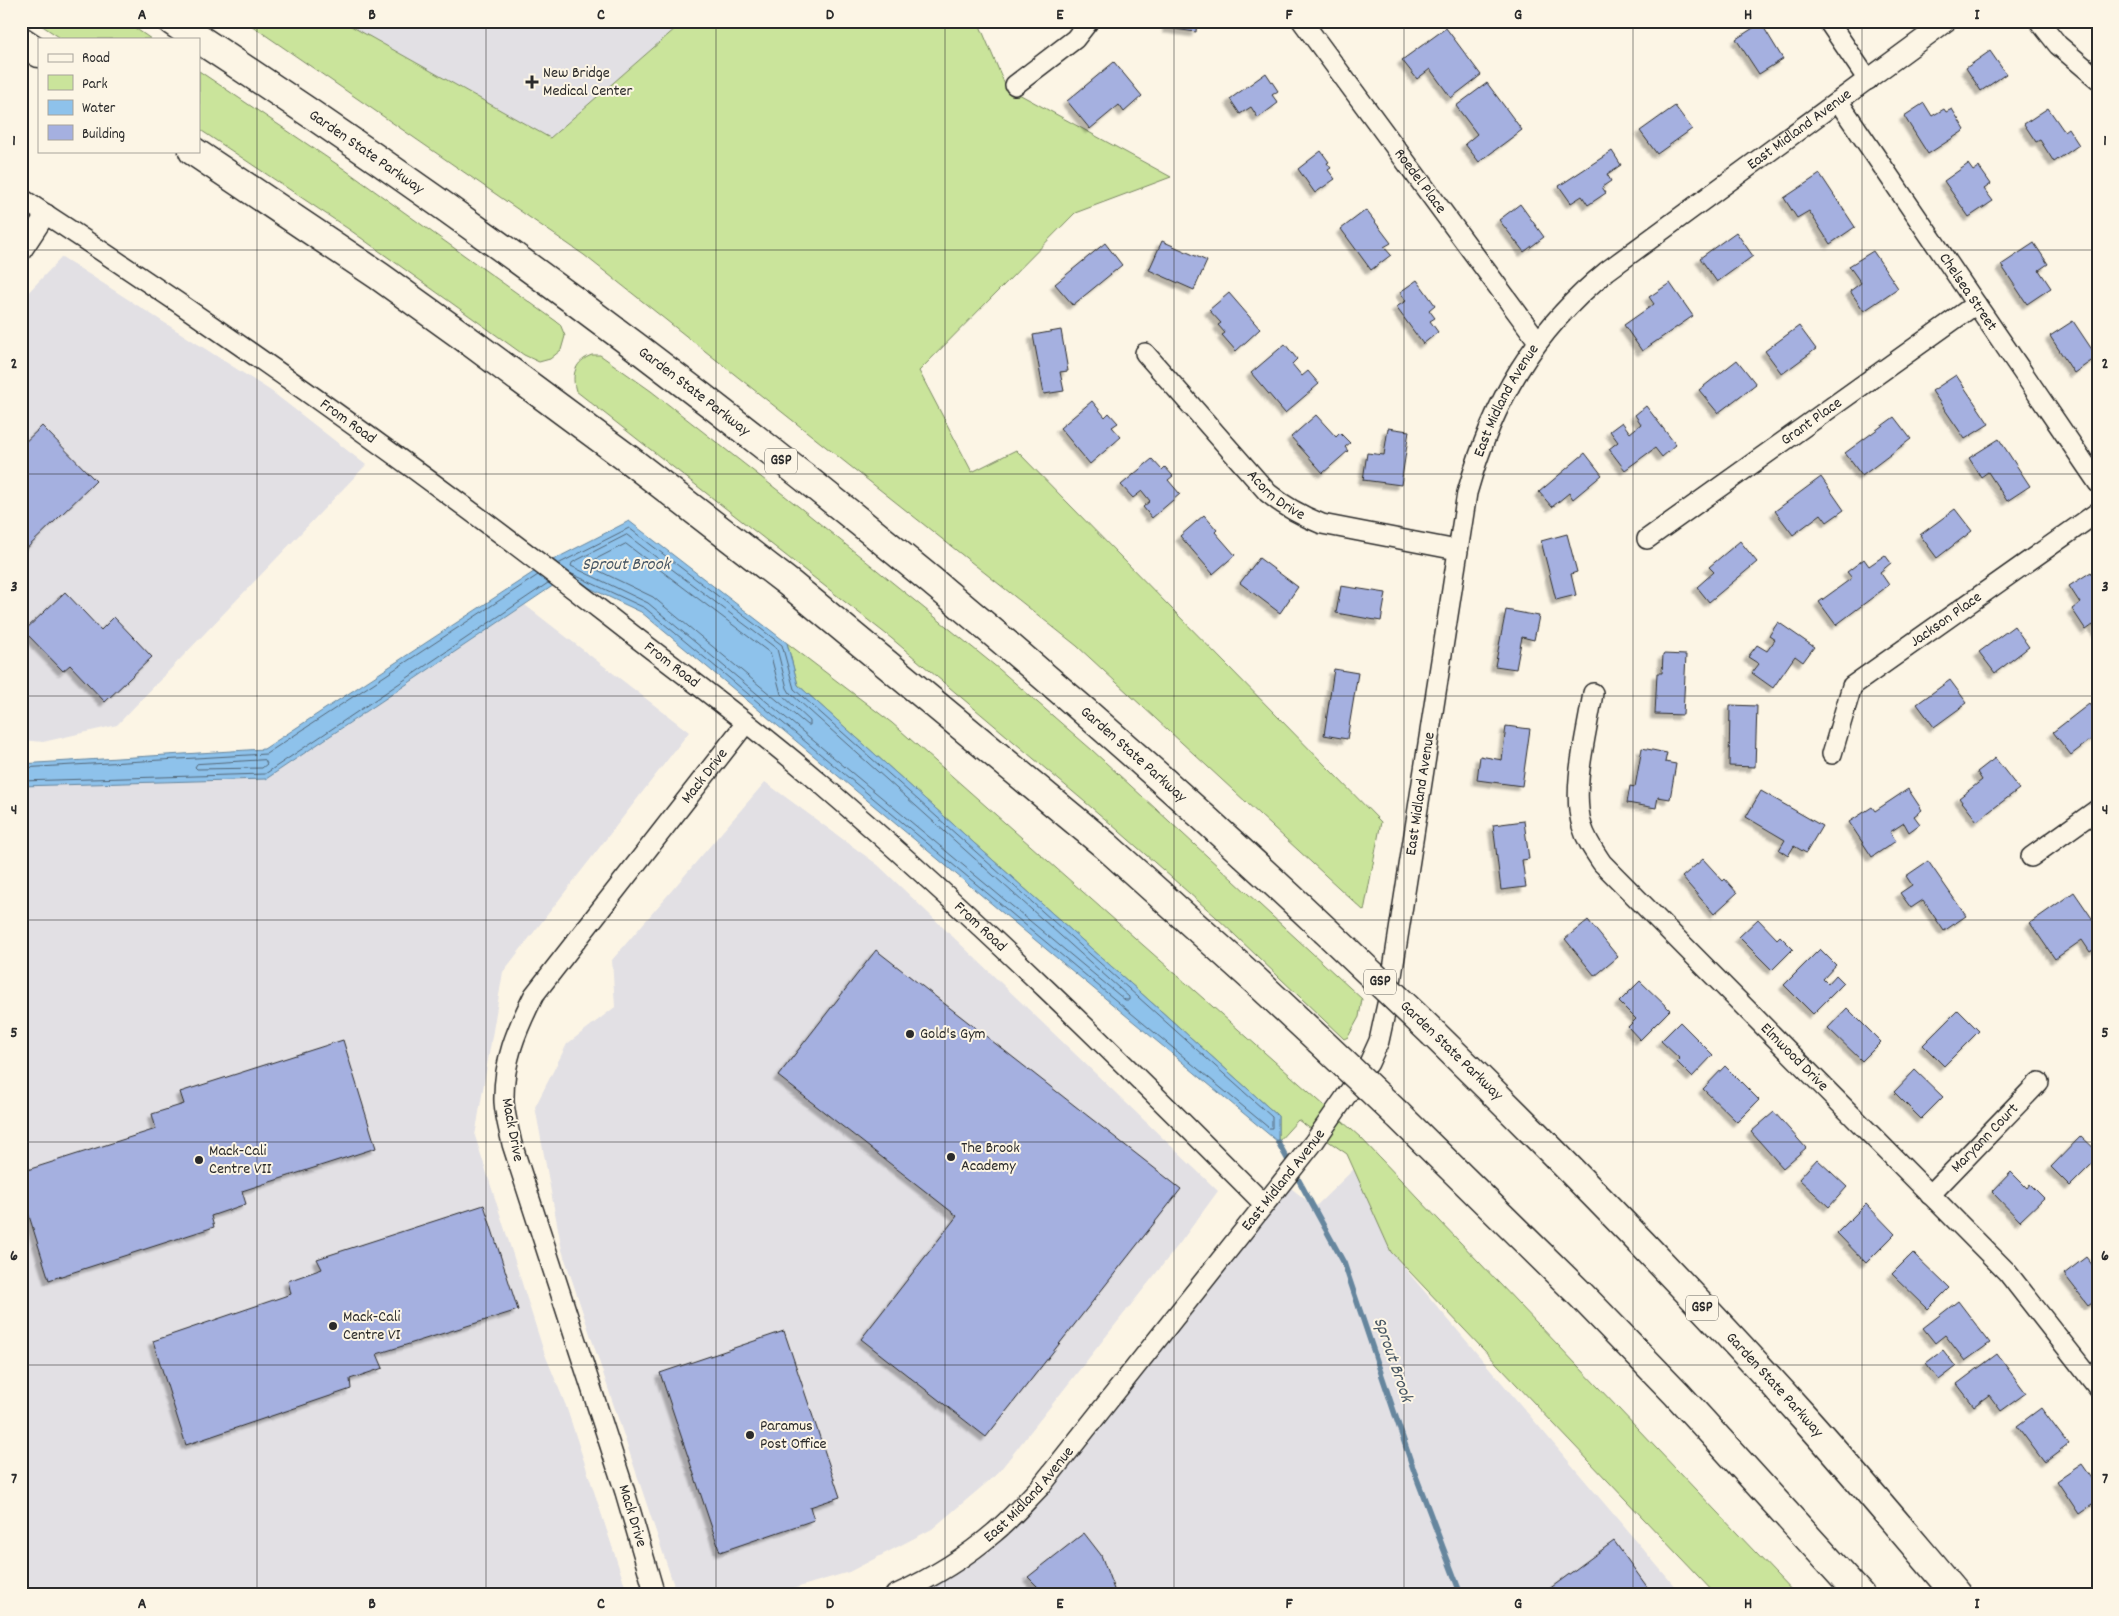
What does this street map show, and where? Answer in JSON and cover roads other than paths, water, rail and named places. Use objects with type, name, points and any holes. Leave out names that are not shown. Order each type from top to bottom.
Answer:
[{"type":"highway","name":"Garden State Parkway","points":[[172,21],[198,38]]},
{"type":"highway","name":"Garden State Parkway","points":[[200,40],[349,140],[600,320],[764,447],[923,575],[1082,709],[1235,845],[1325,930],[1434,1034],[1611,1211],[1784,1395],[1957,1595]]},
{"type":"highway","points":[[21,41],[38,52]]},
{"type":"highway","points":[[194,152],[378,276],[529,384],[790,584],[1105,845],[1256,981],[1398,1114],[1582,1296],[1677,1394],[1860,1595]]},
{"type":"street","points":[[1015,85],[1075,39],[1089,21]]},
{"type":"street","name":"Roedel Place","points":[[1302,21],[1538,341]]},
{"type":"street","points":[[1828,21],[1868,80]]},
{"type":"street","name":"East Midland Avenue","points":[[895,1595],[925,1581],[963,1558],[997,1531],[1041,1486],[1314,1142],[1369,1063],[1378,1042],[1388,995],[1467,493],[1478,453],[1494,414],[1510,384],[1538,341],[1563,312],[1607,271],[1947,21]]},
{"type":"street","points":[[2039,21],[2058,45],[2098,79]]},
{"type":"street","name":"Chelsea Street","points":[[1838,102],[2098,483]]},
{"type":"street","name":"From Road","points":[[22,200],[46,214],[270,366],[574,589],[746,723],[872,827],[998,941],[1097,1036],[1264,1204]]},
{"type":"street","points":[[21,252],[46,214]]},
{"type":"street","name":"Grant Place","points":[[1647,539],[1976,304]]},
{"type":"street","name":"Acorn Drive","points":[[1145,353],[1268,493],[1280,503],[1322,524],[1457,550]]},
{"type":"street","name":"Jackson Place","points":[[1832,754],[1852,686],[2098,512]]},
{"type":"street","name":"Elmwood Drive","points":[[1593,694],[1578,789],[1578,805],[1582,826],[1590,845],[1598,857],[2007,1272],[2094,1376]]},
{"type":"street","name":"Mack Drive","points":[[655,1595],[625,1492],[512,1144],[504,1104],[506,1065],[518,1027],[534,995],[746,723]]},
{"type":"street","points":[[2031,857],[2098,809]]},
{"type":"street","name":"Maryann Court","points":[[1930,1195],[2039,1082]]},
{"type":"water","name":"Sprout Brook","points":[[629,521],[787,643],[798,685],[1278,1116],[1278,1142],[641,612],[566,577],[266,779],[21,786],[21,764],[264,749],[549,562]]},
{"type":"waterway","name":"Sprout Brook","points":[[1278,1142],[1344,1263],[1414,1471],[1461,1595]]},
{"type":"place","name":"New Bridge Medical Center","points":[[532,82]]},
{"type":"place","name":"Gold's Gym","points":[[910,1034]]},
{"type":"place","name":"The Brook Academy","points":[[951,1157]]},
{"type":"place","name":"Mack-Cali Centre VII","points":[[199,1160]]},
{"type":"place","name":"Mack-Cali Centre VI","points":[[333,1326]]},
{"type":"place","name":"Paramus Post Office","points":[[750,1435]]}]
